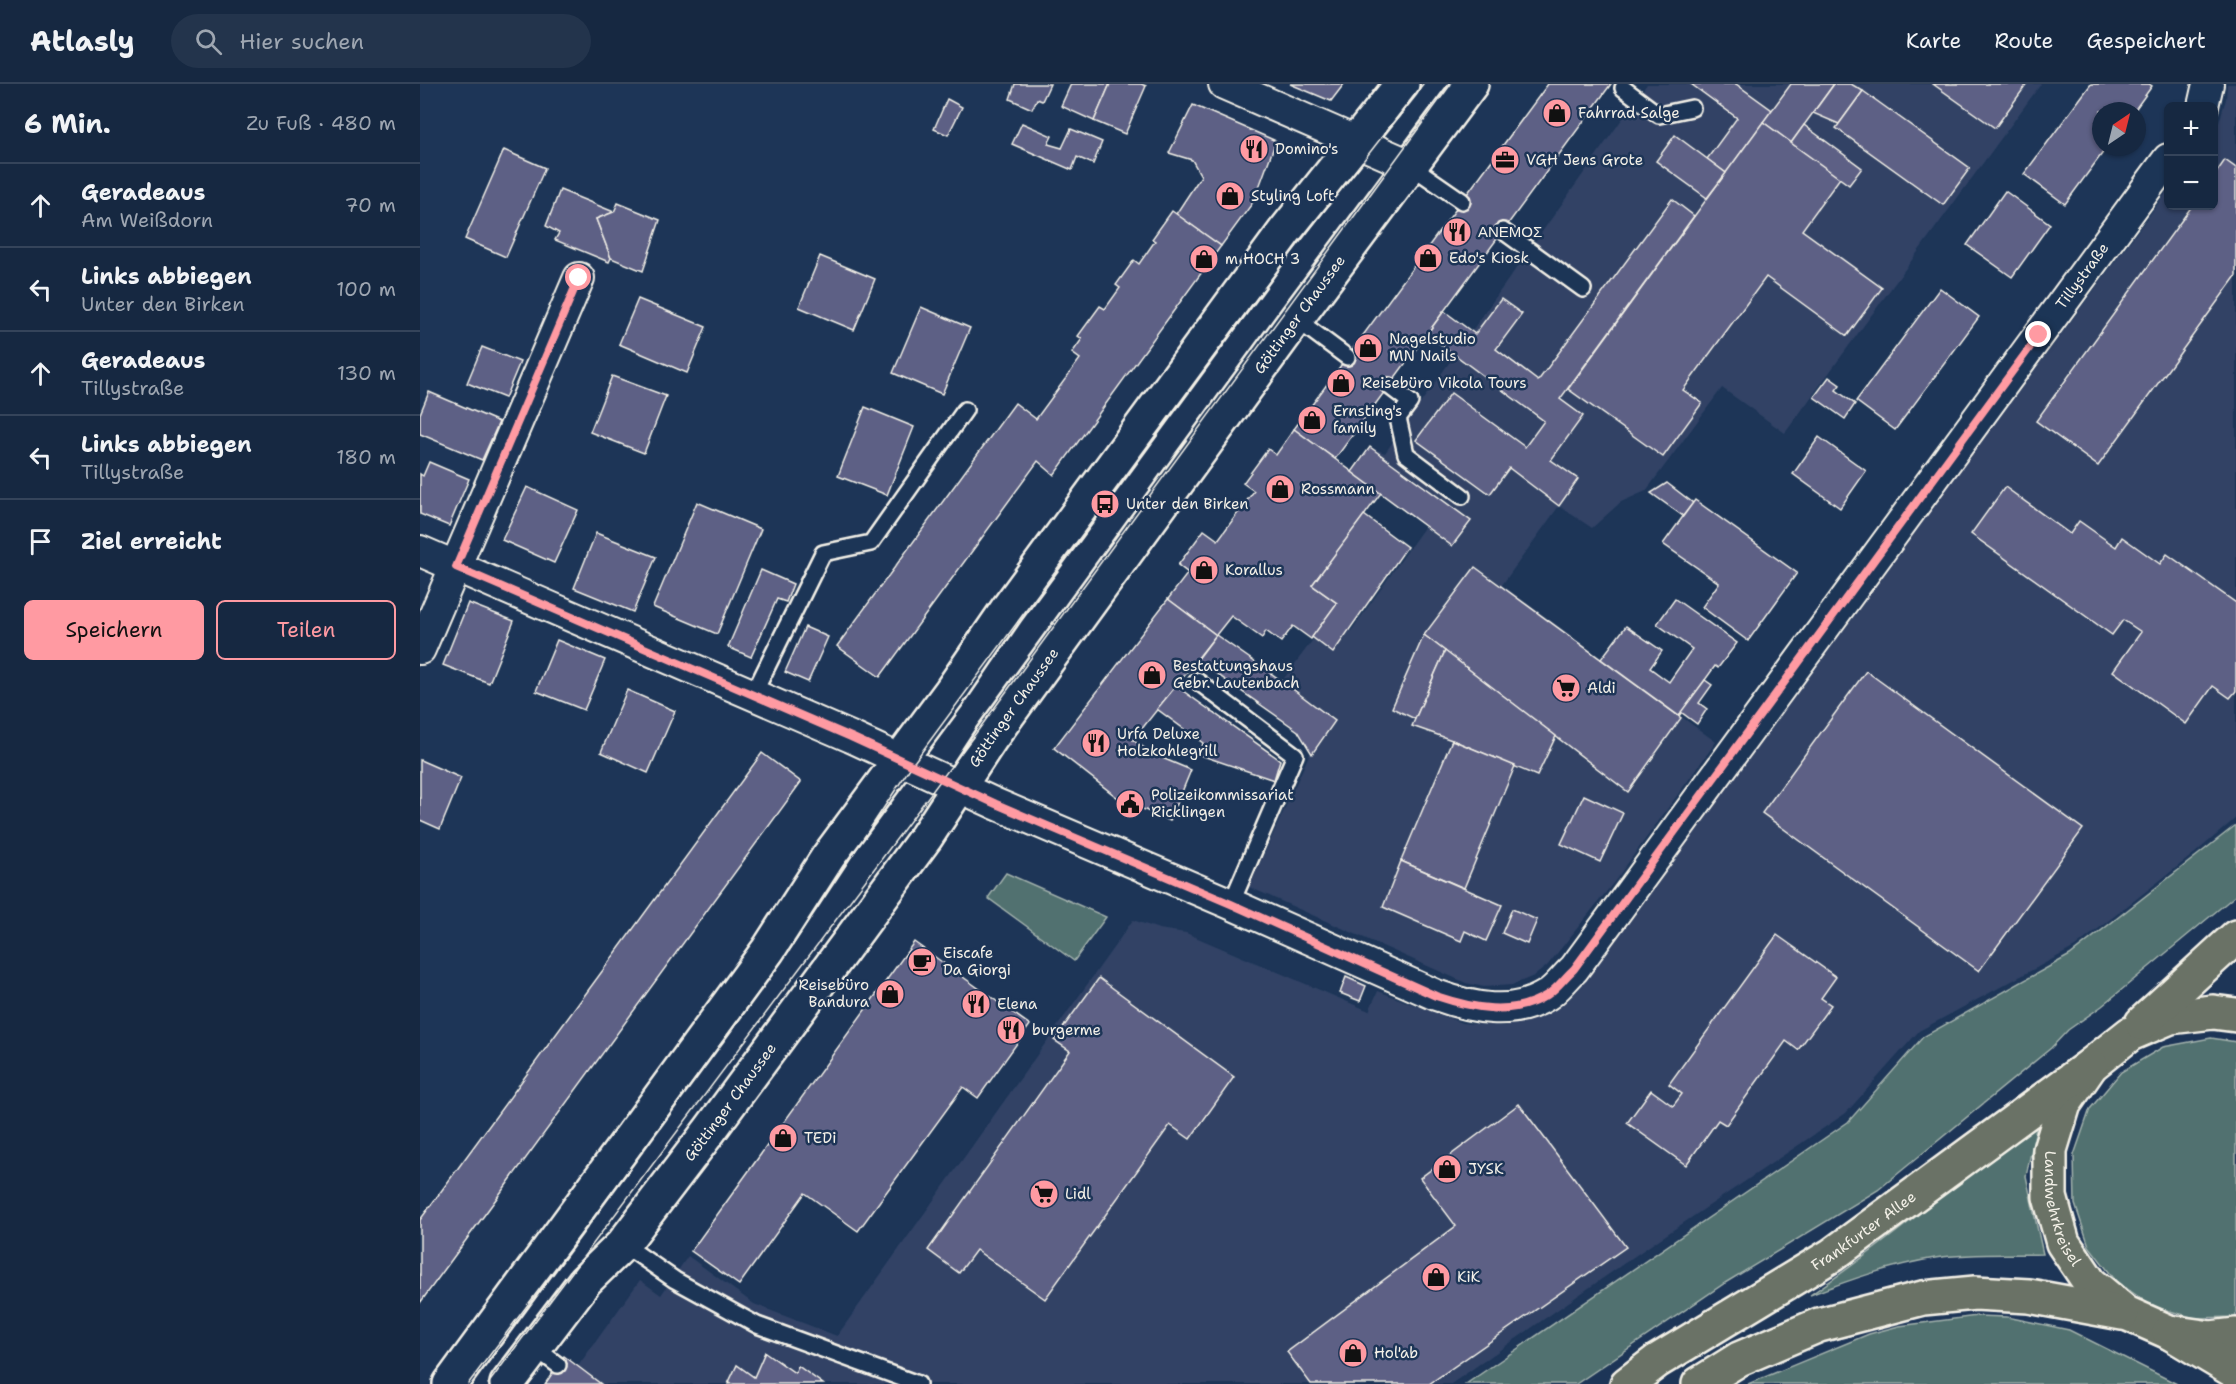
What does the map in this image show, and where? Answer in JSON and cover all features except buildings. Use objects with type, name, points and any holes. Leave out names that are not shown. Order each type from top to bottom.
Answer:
[{"type":"main road","points":[[2130,1034],[2236,937]]},
{"type":"main road","name":"Landwehrkreisel","points":[[2236,1015],[2213,1012],[2170,1017],[2130,1034],[2091,1065],[2064,1104],[2050,1150],[2050,1197],[2064,1243],[2090,1283],[2126,1313],[2169,1332],[2211,1338],[2236,1335]]},
{"type":"main road","name":"Frankfurter Allee","points":[[1627,1384],[1657,1361],[1832,1255],[2091,1065]]},
{"type":"main road","points":[[1699,1384],[1739,1359],[1819,1324],[1923,1298],[1975,1293],[2029,1296],[2126,1313]]},
{"type":"main road","points":[[2169,1332],[2236,1372]]},
{"type":"street","points":[[1224,84],[1410,165]]},
{"type":"street","points":[[450,1384],[768,950],[828,857],[906,762],[1006,611],[1285,231],[1402,84]]},
{"type":"street","name":"Göttinger Chaussee","points":[[507,1384],[546,1356],[585,1281],[623,1244],[717,1121],[926,837],[991,738],[1296,319],[1471,84]]},
{"type":"street","points":[[2204,102],[2208,84]]},
{"type":"street","name":"Tillystraße","points":[[906,762],[960,788],[1231,904],[1436,996],[1464,1006],[1493,1010],[1522,1005],[1548,995],[1574,969],[2164,166]]},
{"type":"street","points":[[420,649],[579,278]]},
{"type":"street","points":[[420,551],[906,762]]},
{"type":"lane","points":[[1623,88],[1659,115],[1692,108]]},
{"type":"lane","points":[[1410,165],[1462,201]]},
{"type":"lane","points":[[1503,231],[1583,289]]},
{"type":"lane","points":[[1296,319],[1347,357]]},
{"type":"lane","points":[[1389,386],[1410,402],[1398,418],[1406,454],[1462,496]]},
{"type":"lane","points":[[753,695],[823,553],[871,543],[965,410]]},
{"type":"lane","points":[[1197,681],[1295,755],[1231,904]]},
{"type":"lane","points":[[623,1244],[675,1280],[757,1325],[918,1384]]},
{"type":"shaded area","points":[[1647,84],[2041,84],[1785,433],[1722,388],[1646,491],[1621,502],[1592,528],[1559,506],[1502,585],[1716,742],[1615,881],[1547,966],[1534,976],[1512,985],[1484,987],[1466,983],[1249,887],[1309,755],[1335,721],[1282,681],[1330,617],[1351,631],[1425,526],[1352,472],[1370,447],[1385,453]]},
{"type":"shaded area","points":[[2227,84],[2236,84],[2236,818],[2075,947],[1919,1031],[1846,1113],[1451,1384],[601,1384],[578,1366],[640,1280],[661,1295],[688,1256],[754,1304],[837,1336],[1133,920],[1159,929],[1186,933],[1369,1011],[1378,991],[1462,1023],[1505,1026],[1566,997],[1589,976],[1622,927],[2164,195],[2164,210],[2218,210],[2218,123],[2226,99]]},
{"type":"green space","points":[[2236,825],[2236,895],[2102,1006],[2068,1030],[2051,1048],[1878,1190],[1725,1283],[1576,1384],[1466,1384],[1848,1122],[1923,1037],[2070,955]]},
{"type":"green space","points":[[1006,873],[1106,917],[1074,961],[988,898]]},
{"type":"green space","points":[[2211,1038],[2236,1042],[2236,1317],[2195,1318],[2152,1306],[2116,1281],[2089,1246],[2075,1204],[2074,1155],[2090,1109],[2121,1072],[2163,1047]]},
{"type":"green space","points":[[2038,1119],[2026,1176],[2043,1254],[1935,1258],[1872,1273],[1810,1295],[1897,1231]]},
{"type":"green space","points":[[1977,1316],[2007,1317],[2069,1330],[2177,1384],[1748,1384],[1869,1334],[1899,1326]]},
{"type":"tram line","points":[[468,1384],[789,951],[912,765],[1262,291],[1423,84]]},
{"type":"tram line","points":[[488,1384],[979,729],[1451,84]]},
{"type":"place","name":"Fahrrad Salge","points":[[1557,113]]},
{"type":"place","name":"Domino's","points":[[1254,149]]},
{"type":"place","name":"VGH Jens Grote","points":[[1505,160]]},
{"type":"place","name":"Styling Loft","points":[[1230,196]]},
{"type":"place","name":"ΑΝΕΜΟΣ","points":[[1457,232]]},
{"type":"place","name":"Edo's Kiosk","points":[[1428,258]]},
{"type":"place","name":"m HOCH 3","points":[[1204,259]]},
{"type":"place","name":"Nagelstudio MN Nails","points":[[1368,348]]},
{"type":"place","name":"Reisebüro Vikola Tours","points":[[1341,383]]},
{"type":"place","name":"Ernsting's family","points":[[1312,420]]},
{"type":"place","name":"Rossmann","points":[[1280,489]]},
{"type":"place","name":"Unter den Birken","points":[[1105,504]]},
{"type":"place","name":"Korallus","points":[[1204,570]]},
{"type":"place","name":"Bestattungshaus Gebr. Lautenbach","points":[[1152,675]]},
{"type":"place","name":"Aldi","points":[[1566,688]]},
{"type":"place","name":"Urfa Deluxe Holzkohlegrill","points":[[1096,743]]},
{"type":"place","name":"Polizeikommissariat Ricklingen","points":[[1130,804]]},
{"type":"place","name":"Eiscafe Da Giorgi","points":[[922,962]]},
{"type":"place","name":"Reisebüro Bandura","points":[[890,994]]},
{"type":"place","name":"Elena","points":[[976,1004]]},
{"type":"place","name":"burgerme","points":[[1011,1030]]},
{"type":"place","name":"TEDi","points":[[783,1138]]},
{"type":"place","name":"JYSK","points":[[1447,1169]]},
{"type":"place","name":"Lidl","points":[[1044,1194]]},
{"type":"place","name":"KiK","points":[[1436,1277]]},
{"type":"place","name":"Hol'ab","points":[[1353,1353]]},
{"type":"route","points":[[579,278],[456,567],[851,737],[996,804],[1231,904],[1436,996],[1464,1006],[1493,1010],[1522,1005],[1548,995],[1574,969],[2039,335]]}]
